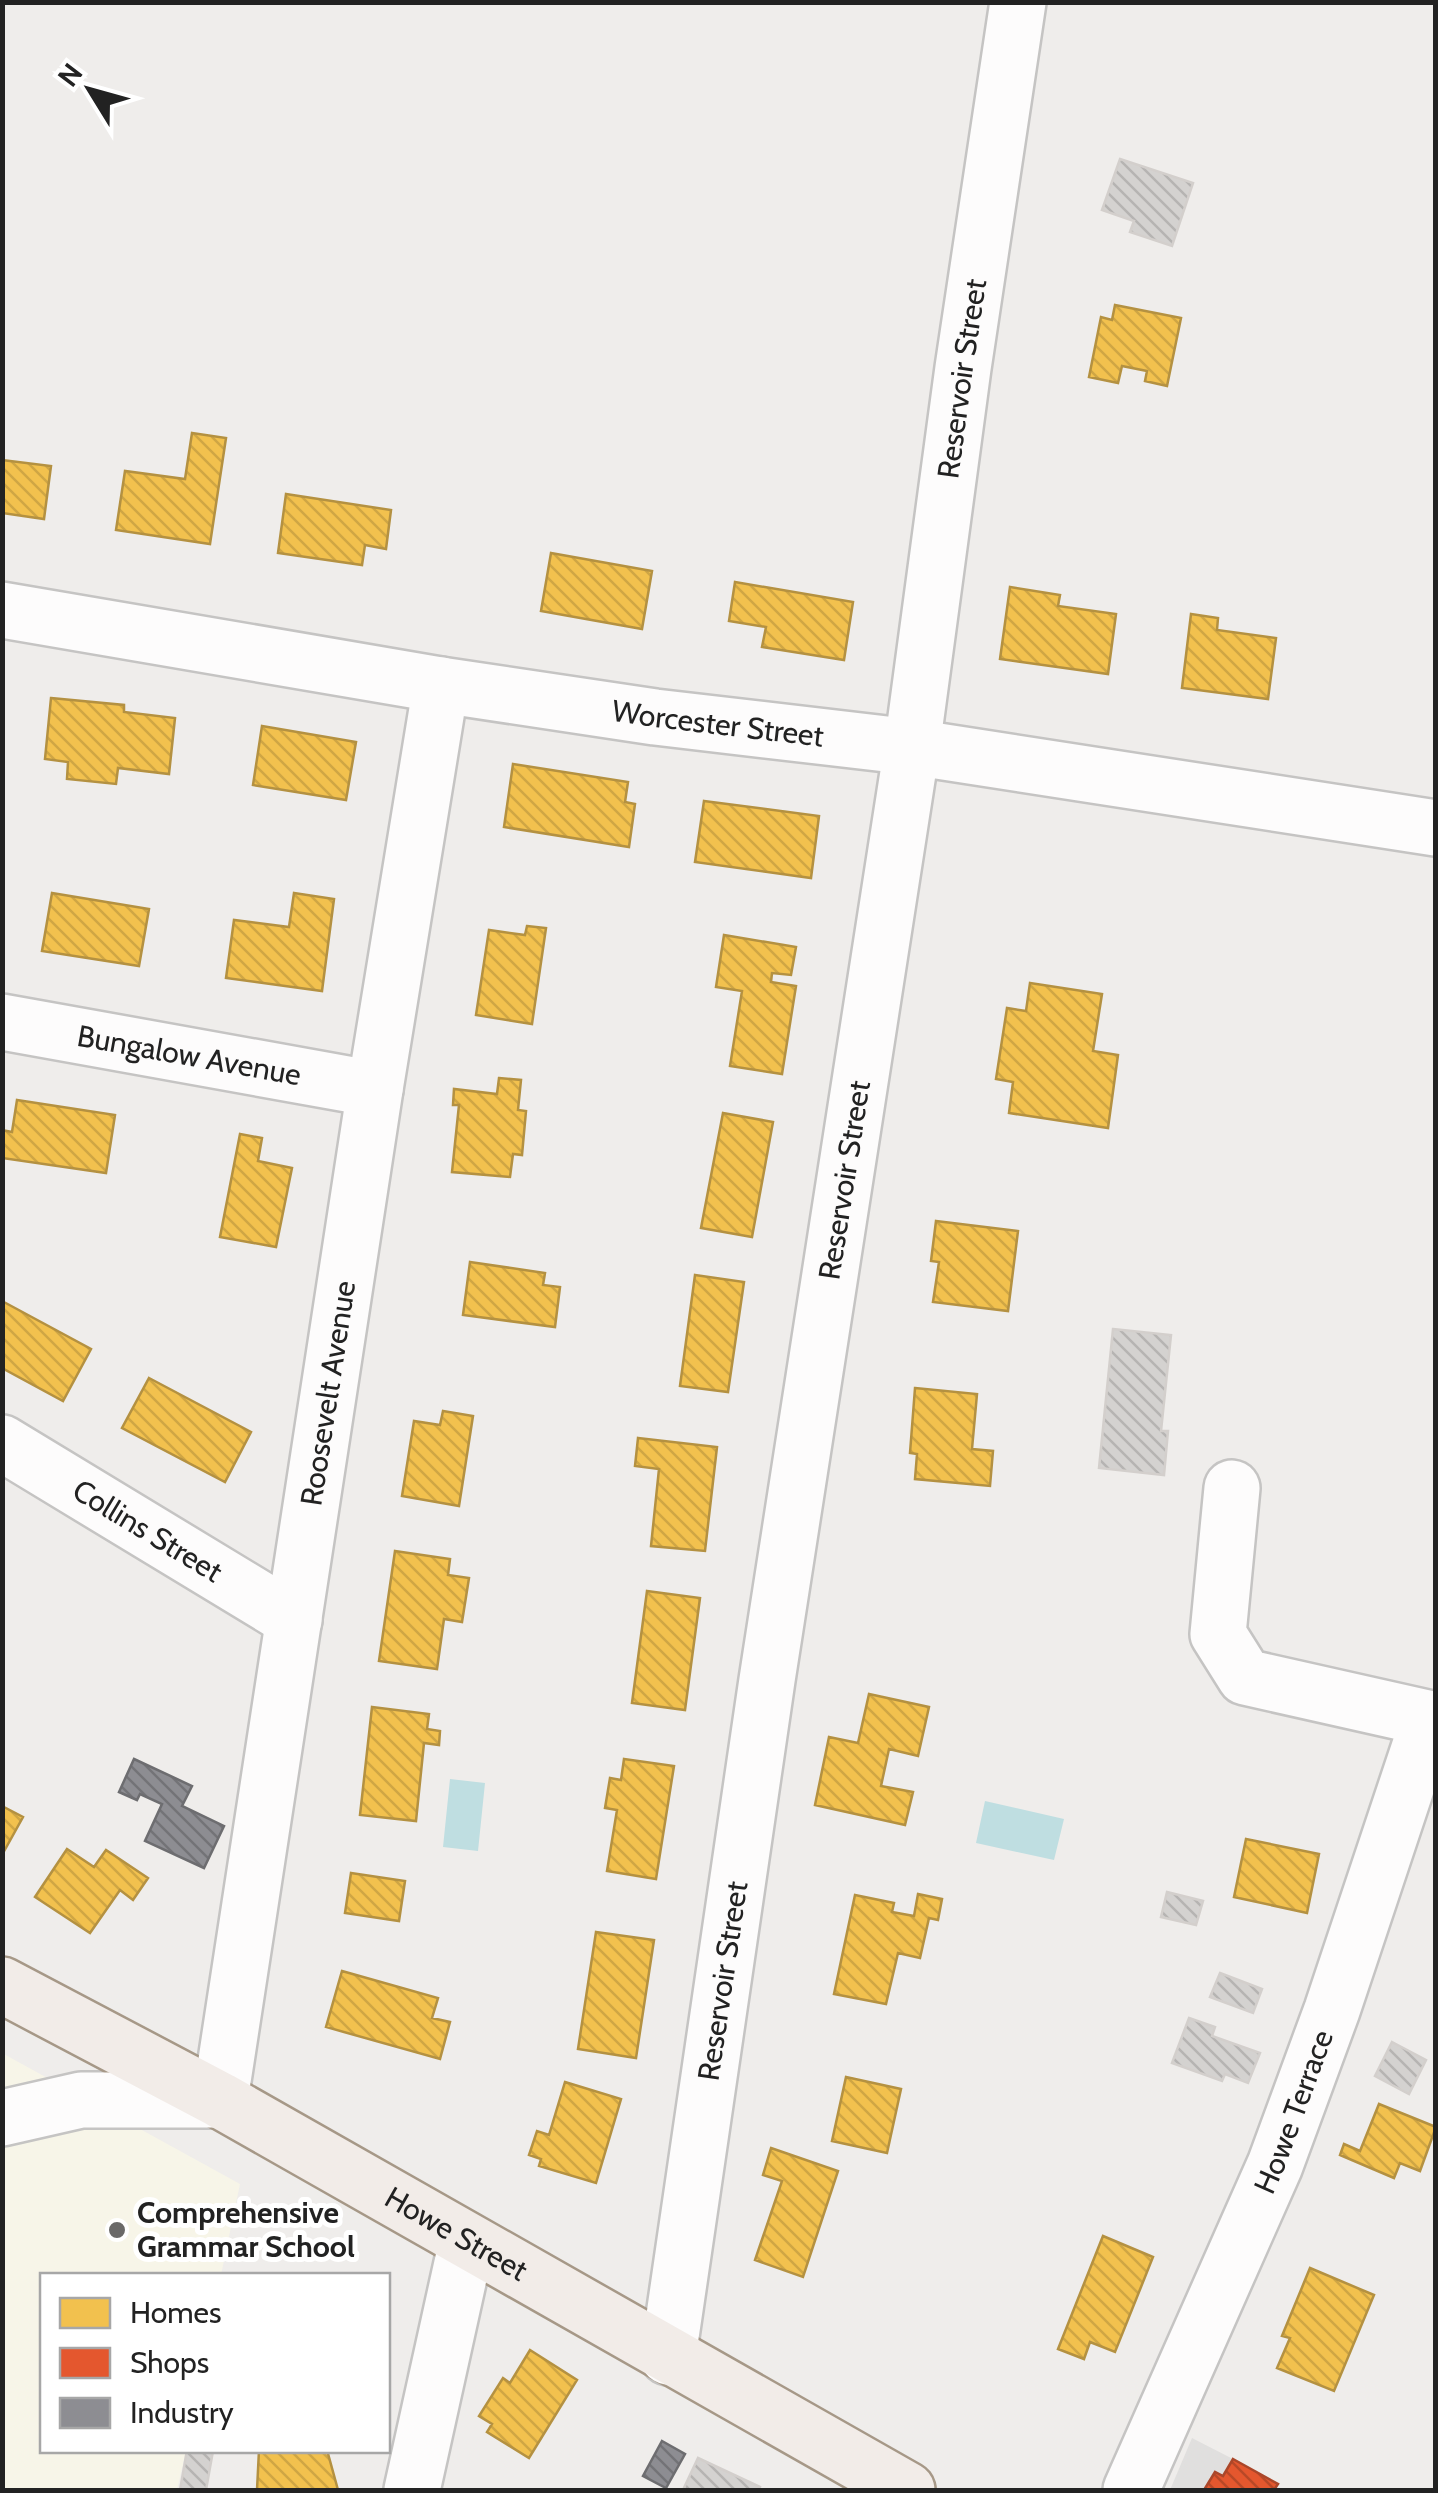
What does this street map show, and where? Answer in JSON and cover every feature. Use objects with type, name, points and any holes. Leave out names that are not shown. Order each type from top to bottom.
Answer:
[{"type":"main road","name":"Howe Street","points":[[2,1985],[220,2100],[907,2490]]},
{"type":"street","name":"Reservoir Street","points":[[668,2357],[767,1680],[912,746],[1018,2]]},
{"type":"street","name":"Worcester Street","points":[[2,610],[442,685],[655,717],[912,746],[1436,828]]},
{"type":"street","name":"Roosevelt Avenue","points":[[220,2100],[375,1089],[442,685]]},
{"type":"street","name":"Bungalow Avenue","points":[[2,1022],[375,1089]]},
{"type":"street","name":"Collins Street","points":[[2,1442],[294,1620]]},
{"type":"street","points":[[1232,1488],[1218,1634],[1245,1677],[1432,1720]]},
{"type":"street","name":"Howe Terrace","points":[[1131,2490],[1275,2165],[1432,1720]]},
{"type":"street","points":[[2,2118],[81,2100],[220,2100]]},
{"type":"street","points":[[412,2490],[467,2241]]},
{"type":"shaded area","name":"Comprehensive Grammar School","points":[[2,2053],[240,2184],[221,2273],[40,2273],[40,2453],[186,2453],[177,2490],[3,2490]]},
{"type":"shaded area","points":[[1192,2438],[1233,2459],[1223,2476],[1214,2473],[1204,2490],[1170,2490]]},
{"type":"water","points":[[450,1779],[485,1783],[478,1851],[443,1847]]},
{"type":"water","points":[[985,1801],[1064,1819],[1054,1860],[976,1843]]},
{"type":"building: Homes","points":[[1115,305],[1181,318],[1167,386],[1145,381],[1147,371],[1122,366],[1118,383],[1089,377],[1101,317],[1112,320]]},
{"type":"building: Homes","points":[[192,433],[226,438],[210,544],[116,530],[125,471],[185,479]]},
{"type":"building: Homes","points":[[2,460],[51,466],[44,519],[2,513]]},
{"type":"building: Homes","points":[[286,494],[391,510],[386,549],[365,545],[362,565],[278,553]]},
{"type":"building: Homes","points":[[551,553],[652,571],[642,629],[541,611]]},
{"type":"building: Homes","points":[[735,582],[853,602],[844,660],[762,647],[766,627],[729,621]]},
{"type":"building: Homes","points":[[1010,587],[1060,595],[1058,606],[1116,614],[1108,674],[1000,659]]},
{"type":"building: Homes","points":[[1191,614],[1218,618],[1217,630],[1276,638],[1268,699],[1182,688]]},
{"type":"building: Homes","points":[[51,698],[124,705],[124,712],[175,718],[169,774],[118,768],[116,784],[67,779],[68,762],[45,759]]},
{"type":"building: Homes","points":[[262,726],[356,742],[346,800],[253,785]]},
{"type":"building: Homes","points":[[513,764],[628,782],[625,802],[635,804],[629,847],[504,827]]},
{"type":"building: Homes","points":[[704,801],[819,816],[811,878],[695,862]]},
{"type":"building: Homes","points":[[52,893],[149,909],[139,966],[42,951]]},
{"type":"building: Homes","points":[[294,893],[334,899],[322,991],[226,978],[234,920],[289,927]]},
{"type":"building: Homes","points":[[527,926],[546,928],[532,1024],[476,1015],[489,930],[525,935]]},
{"type":"building: Homes","points":[[724,935],[796,947],[791,975],[772,973],[771,982],[796,986],[782,1074],[730,1066],[742,991],[716,987]]},
{"type":"building: Homes","points":[[1030,983],[1102,994],[1093,1051],[1118,1055],[1108,1128],[1009,1113],[1013,1082],[996,1079],[1007,1008],[1026,1011]]},
{"type":"building: Homes","points":[[499,1078],[521,1080],[518,1110],[526,1111],[522,1155],[513,1154],[510,1177],[452,1172],[459,1105],[453,1105],[454,1089],[497,1094]]},
{"type":"building: Homes","points":[[17,1100],[115,1115],[106,1173],[2,1158],[2,1130],[12,1132]]},
{"type":"building: Homes","points":[[723,1113],[773,1122],[752,1237],[701,1228]]},
{"type":"building: Homes","points":[[240,1134],[262,1138],[258,1161],[292,1168],[276,1247],[220,1237]]},
{"type":"building: Homes","points":[[936,1221],[1018,1231],[1008,1311],[933,1302],[939,1262],[931,1261]]},
{"type":"building: Homes","points":[[470,1262],[545,1273],[543,1285],[560,1287],[555,1327],[463,1315]]},
{"type":"building: Homes","points":[[695,1275],[744,1282],[728,1392],[680,1386]]},
{"type":"building: Homes","points":[[2,1301],[91,1349],[63,1401],[2,1368]]},
{"type":"building: Homes","points":[[149,1378],[251,1432],[225,1482],[122,1428]]},
{"type":"building: Homes","points":[[915,1388],[977,1394],[972,1449],[993,1451],[990,1486],[915,1479],[917,1454],[910,1453]]},
{"type":"building: Homes","points":[[443,1411],[473,1416],[459,1506],[402,1496],[414,1421],[440,1425]]},
{"type":"building: Homes","points":[[638,1438],[717,1447],[705,1551],[651,1546],[659,1469],[635,1466]]},
{"type":"building: Homes","points":[[395,1551],[450,1559],[448,1575],[469,1578],[462,1622],[444,1619],[437,1669],[379,1661]]},
{"type":"building: Homes","points":[[647,1591],[700,1598],[685,1710],[632,1703]]},
{"type":"building: Homes","points":[[869,1694],[929,1707],[918,1756],[889,1749],[881,1786],[913,1792],[905,1825],[815,1805],[829,1737],[858,1743]]},
{"type":"building: Homes","points":[[372,1707],[429,1714],[427,1729],[440,1731],[439,1745],[424,1743],[416,1821],[360,1815]]},
{"type":"building: Homes","points":[[624,1759],[674,1766],[656,1879],[607,1871],[617,1810],[605,1808],[610,1778],[621,1780]]},
{"type":"building: Homes","points":[[2,1806],[23,1817],[2,1855]]},
{"type":"building: Homes","points":[[1246,1839],[1319,1854],[1307,1913],[1234,1897]]},
{"type":"building: Homes","points":[[67,1849],[94,1867],[106,1850],[148,1878],[133,1900],[120,1890],[90,1933],[35,1897]]},
{"type":"building: Homes","points":[[351,1873],[405,1881],[399,1921],[345,1913]]},
{"type":"building: Homes","points":[[918,1894],[942,1899],[938,1920],[929,1918],[920,1958],[898,1953],[886,2004],[834,1994],[855,1895],[894,1903],[892,1912],[914,1916]]},
{"type":"building: Homes","points":[[596,1932],[654,1940],[636,2058],[578,2049]]},
{"type":"building: Homes","points":[[342,1971],[438,1998],[432,2018],[450,2022],[440,2059],[326,2027]]},
{"type":"building: Homes","points":[[846,2077],[901,2089],[887,2153],[832,2141]]},
{"type":"building: Homes","points":[[565,2082],[621,2099],[596,2183],[539,2166],[541,2159],[529,2155],[537,2131],[549,2135]]},
{"type":"building: Homes","points":[[1379,2104],[1436,2127],[1420,2171],[1400,2163],[1394,2178],[1340,2155],[1344,2144],[1360,2151]]},
{"type":"building: Homes","points":[[771,2148],[838,2171],[803,2277],[755,2260],[782,2181],[763,2175]]},
{"type":"building: Homes","points":[[1103,2236],[1153,2257],[1115,2352],[1090,2342],[1084,2359],[1058,2349]]},
{"type":"building: Homes","points":[[1310,2268],[1374,2295],[1334,2391],[1277,2368],[1290,2338],[1282,2336]]},
{"type":"building: Homes","points":[[530,2350],[577,2380],[529,2458],[487,2432],[492,2424],[479,2416],[503,2378],[510,2383]]},
{"type":"building: Homes","points":[[259,2453],[328,2453],[338,2490],[257,2490]]},
{"type":"building: Shops","points":[[1233,2459],[1278,2484],[1274,2490],[1204,2490],[1215,2472],[1223,2476]]},
{"type":"building: Industry","points":[[134,1759],[192,1786],[182,1806],[224,1826],[204,1868],[145,1841],[162,1804],[140,1794],[137,1800],[119,1792]]},
{"type":"building: Industry","points":[[662,2441],[685,2454],[666,2488],[643,2476]]},
{"type":"building: Other","points":[[1120,159],[1193,183],[1172,246],[1130,232],[1134,221],[1102,210]]},
{"type":"building: Other","points":[[1113,1329],[1171,1335],[1161,1431],[1168,1431],[1164,1475],[1099,1468]]},
{"type":"building: Other","points":[[1167,1892],[1203,1901],[1196,1925],[1161,1917]]},
{"type":"building: Other","points":[[1220,1973],[1262,1989],[1253,2013],[1210,1997]]},
{"type":"building: Other","points":[[1189,2018],[1215,2027],[1212,2036],[1260,2053],[1248,2083],[1225,2074],[1222,2081],[1172,2063]]},
{"type":"building: Other","points":[[1392,2042],[1426,2060],[1409,2094],[1375,2076]]},
{"type":"building: Other","points":[[186,2453],[213,2453],[206,2490],[180,2490]]},
{"type":"building: Other","points":[[698,2458],[760,2487],[759,2490],[683,2490]]},
{"type":"place","name":"Comprehensive Grammar School","points":[[117,2230]]}]
